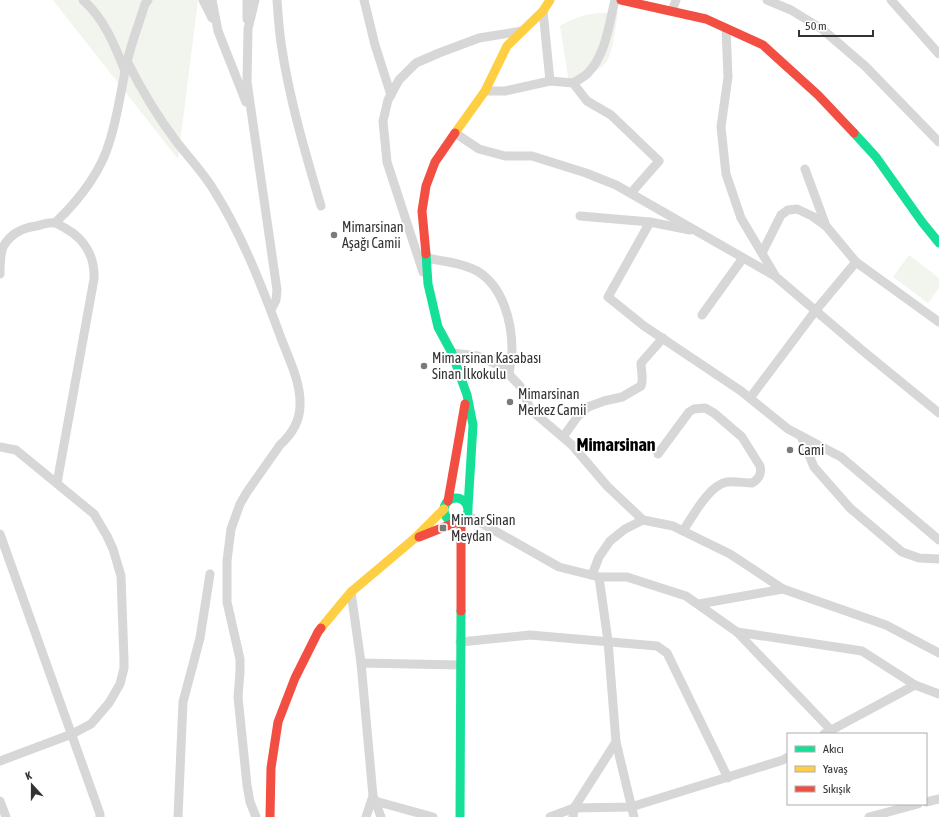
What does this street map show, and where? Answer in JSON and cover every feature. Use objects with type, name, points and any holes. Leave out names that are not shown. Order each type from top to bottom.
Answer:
[{"type":"street","points":[[83,0],[92,9],[101,22],[125,71]]},
{"type":"street","points":[[0,274],[1,252],[4,245],[13,234],[26,228],[54,223],[78,200],[101,163],[111,136],[127,61],[145,4],[148,0]]},
{"type":"street","points":[[203,0],[218,31],[251,117]]},
{"type":"street","points":[[212,0],[218,31]]},
{"type":"street","points":[[247,0],[247,82],[277,290],[276,300],[271,310]]},
{"type":"street","points":[[248,29],[255,0]]},
{"type":"street","points":[[277,0],[281,42],[291,97],[304,152],[321,206]]},
{"type":"street","points":[[364,0],[375,45],[391,95]]},
{"type":"street","points":[[428,284],[422,211],[426,186],[435,162],[485,91],[507,46],[543,11],[550,0]]},
{"type":"street","points":[[485,91],[505,91],[550,81],[573,84],[588,74],[598,60],[604,44],[615,0]]},
{"type":"street","points":[[621,0],[706,19],[763,44],[818,95],[876,157],[922,222],[939,243]]},
{"type":"street","points":[[672,11],[676,0]]},
{"type":"street","points":[[767,0],[791,10],[822,29],[865,66],[939,142]]},
{"type":"street","points":[[891,0],[939,54]]},
{"type":"street","points":[[543,11],[550,81]]},
{"type":"street","points":[[726,28],[728,77],[721,127],[726,174],[742,218],[776,277]]},
{"type":"street","points":[[463,516],[472,425],[467,394],[452,353],[438,327],[428,284],[387,162],[383,122],[388,100],[399,80],[416,63],[479,38],[522,31]]},
{"type":"street","points":[[127,61],[163,123],[203,175],[224,207],[271,310],[294,374],[300,397],[300,411],[295,426],[247,492],[235,516],[230,537],[226,576],[230,614],[240,659],[238,697],[247,785],[250,802],[256,817]]},
{"type":"street","points":[[573,84],[588,101],[611,115],[659,161],[631,193]]},
{"type":"street","points":[[455,133],[479,149],[505,156],[532,156],[586,173],[616,185],[697,231],[776,277],[939,413]]},
{"type":"street","points":[[805,169],[826,226]]},
{"type":"street","points":[[762,253],[782,215],[788,210],[797,210],[812,216],[826,226],[856,262],[939,322]]},
{"type":"street","points":[[580,216],[650,222],[697,231]]},
{"type":"street","points":[[650,222],[608,297],[644,326],[750,398],[788,429],[841,457],[939,540]]},
{"type":"street","points":[[54,223],[75,234],[85,244],[92,256],[94,271],[94,279],[57,483]]},
{"type":"street","points":[[426,258],[452,262],[477,271],[498,291],[511,327],[512,350],[509,374]]},
{"type":"street","points":[[702,315],[743,258]]},
{"type":"street","points":[[750,398],[816,310],[856,262]]},
{"type":"street","points":[[563,437],[578,416],[588,407],[604,401],[622,398],[641,386],[644,378],[640,363],[663,338]]},
{"type":"street","points":[[452,353],[478,356],[502,367],[520,386],[531,410],[572,445],[607,486],[643,520],[673,526],[730,554],[783,589],[886,625],[939,653]]},
{"type":"street","points":[[467,394],[444,513],[449,520],[463,516],[559,567],[596,576],[627,577],[686,596],[737,632],[828,732],[915,685]]},
{"type":"street","points":[[658,454],[689,412],[694,409],[705,408],[714,413],[742,437],[760,466],[761,470],[759,478],[752,483],[728,482],[719,485],[712,490],[683,531]]},
{"type":"street","points":[[801,436],[814,467],[850,508],[902,552],[920,558],[939,559]]},
{"type":"street","points":[[0,447],[16,450],[94,514],[101,524],[113,549],[121,576],[124,660],[124,668],[120,684],[109,703],[92,724],[72,734],[0,761]]},
{"type":"street","points":[[270,817],[271,768],[278,722],[295,678],[318,632],[351,592],[415,538],[451,499],[460,498],[463,500],[460,642],[460,817]]},
{"type":"street","points":[[415,538],[463,516]]},
{"type":"street","points":[[634,817],[630,806],[616,742],[608,641],[596,576],[599,557],[610,541],[625,529],[643,520]]},
{"type":"street","points":[[0,534],[72,734],[100,817]]},
{"type":"street","points":[[178,817],[184,702],[200,638],[210,574]]},
{"type":"street","points":[[699,604],[783,589]]},
{"type":"street","points":[[351,592],[361,663],[374,799],[381,817]]},
{"type":"street","points":[[737,632],[862,651],[915,685],[939,694]]},
{"type":"street","points":[[460,642],[530,634],[657,646],[662,648],[667,653],[728,778]]},
{"type":"street","points":[[361,663],[460,664]]},
{"type":"street","points":[[573,813],[616,742]]},
{"type":"street","points":[[550,817],[630,806],[728,778],[787,758]]},
{"type":"street","points":[[366,817],[374,799]]},
{"type":"street","points":[[374,799],[433,817]]},
{"type":"street","points":[[927,802],[939,799]]},
{"type":"street","points":[[0,801],[6,817]]},
{"type":"street","points":[[873,816],[914,805]]},
{"type":"shaded area","points":[[53,0],[198,0],[178,159]]},
{"type":"shaded area","points":[[601,13],[618,13],[613,42],[608,59],[596,71],[579,80],[569,83],[560,26],[579,17]]},
{"type":"shaded area","points":[[909,255],[939,278],[939,288],[928,303],[893,277]]},
{"type":"traffic: fast","points":[[854,133],[876,157],[922,222],[939,243]]},
{"type":"traffic: fast","points":[[426,254],[428,284],[438,327],[452,353],[467,395],[473,425],[468,507]]},
{"type":"traffic: fast","points":[[456,498],[465,501],[468,510],[465,519],[456,522],[447,519],[444,510],[447,501],[456,498]]},
{"type":"traffic: fast","points":[[460,817],[461,611]]},
{"type":"traffic: slow","points":[[455,133],[485,91],[507,46],[543,11],[550,0]]},
{"type":"traffic: slow","points":[[321,628],[351,592],[415,538],[444,509]]},
{"type":"traffic: jam","points":[[621,0],[706,19],[763,45],[818,95],[854,133]]},
{"type":"traffic: jam","points":[[426,254],[422,211],[426,186],[435,162],[455,133]]},
{"type":"traffic: jam","points":[[448,501],[465,404]]},
{"type":"traffic: jam","points":[[461,521],[461,611]]},
{"type":"traffic: jam","points":[[419,537],[457,522]]},
{"type":"traffic: jam","points":[[270,817],[271,768],[278,722],[295,678],[321,628]]},
{"type":"place","name":"Mimarsinan Aşağı Camii","points":[[334,235]]},
{"type":"place","name":"Mimarsinan Kasabası Sinan İlkokulu","points":[[424,366]]},
{"type":"place","name":"Mimarsinan Merkez Camii","points":[[510,402]]},
{"type":"place","name":"Cami","points":[[790,450]]},
{"type":"place","name":"Mimar Sinan Meydan","points":[[443,528]]},
{"type":"district","name":"Mimarsinan","points":[[616,444]]}]
